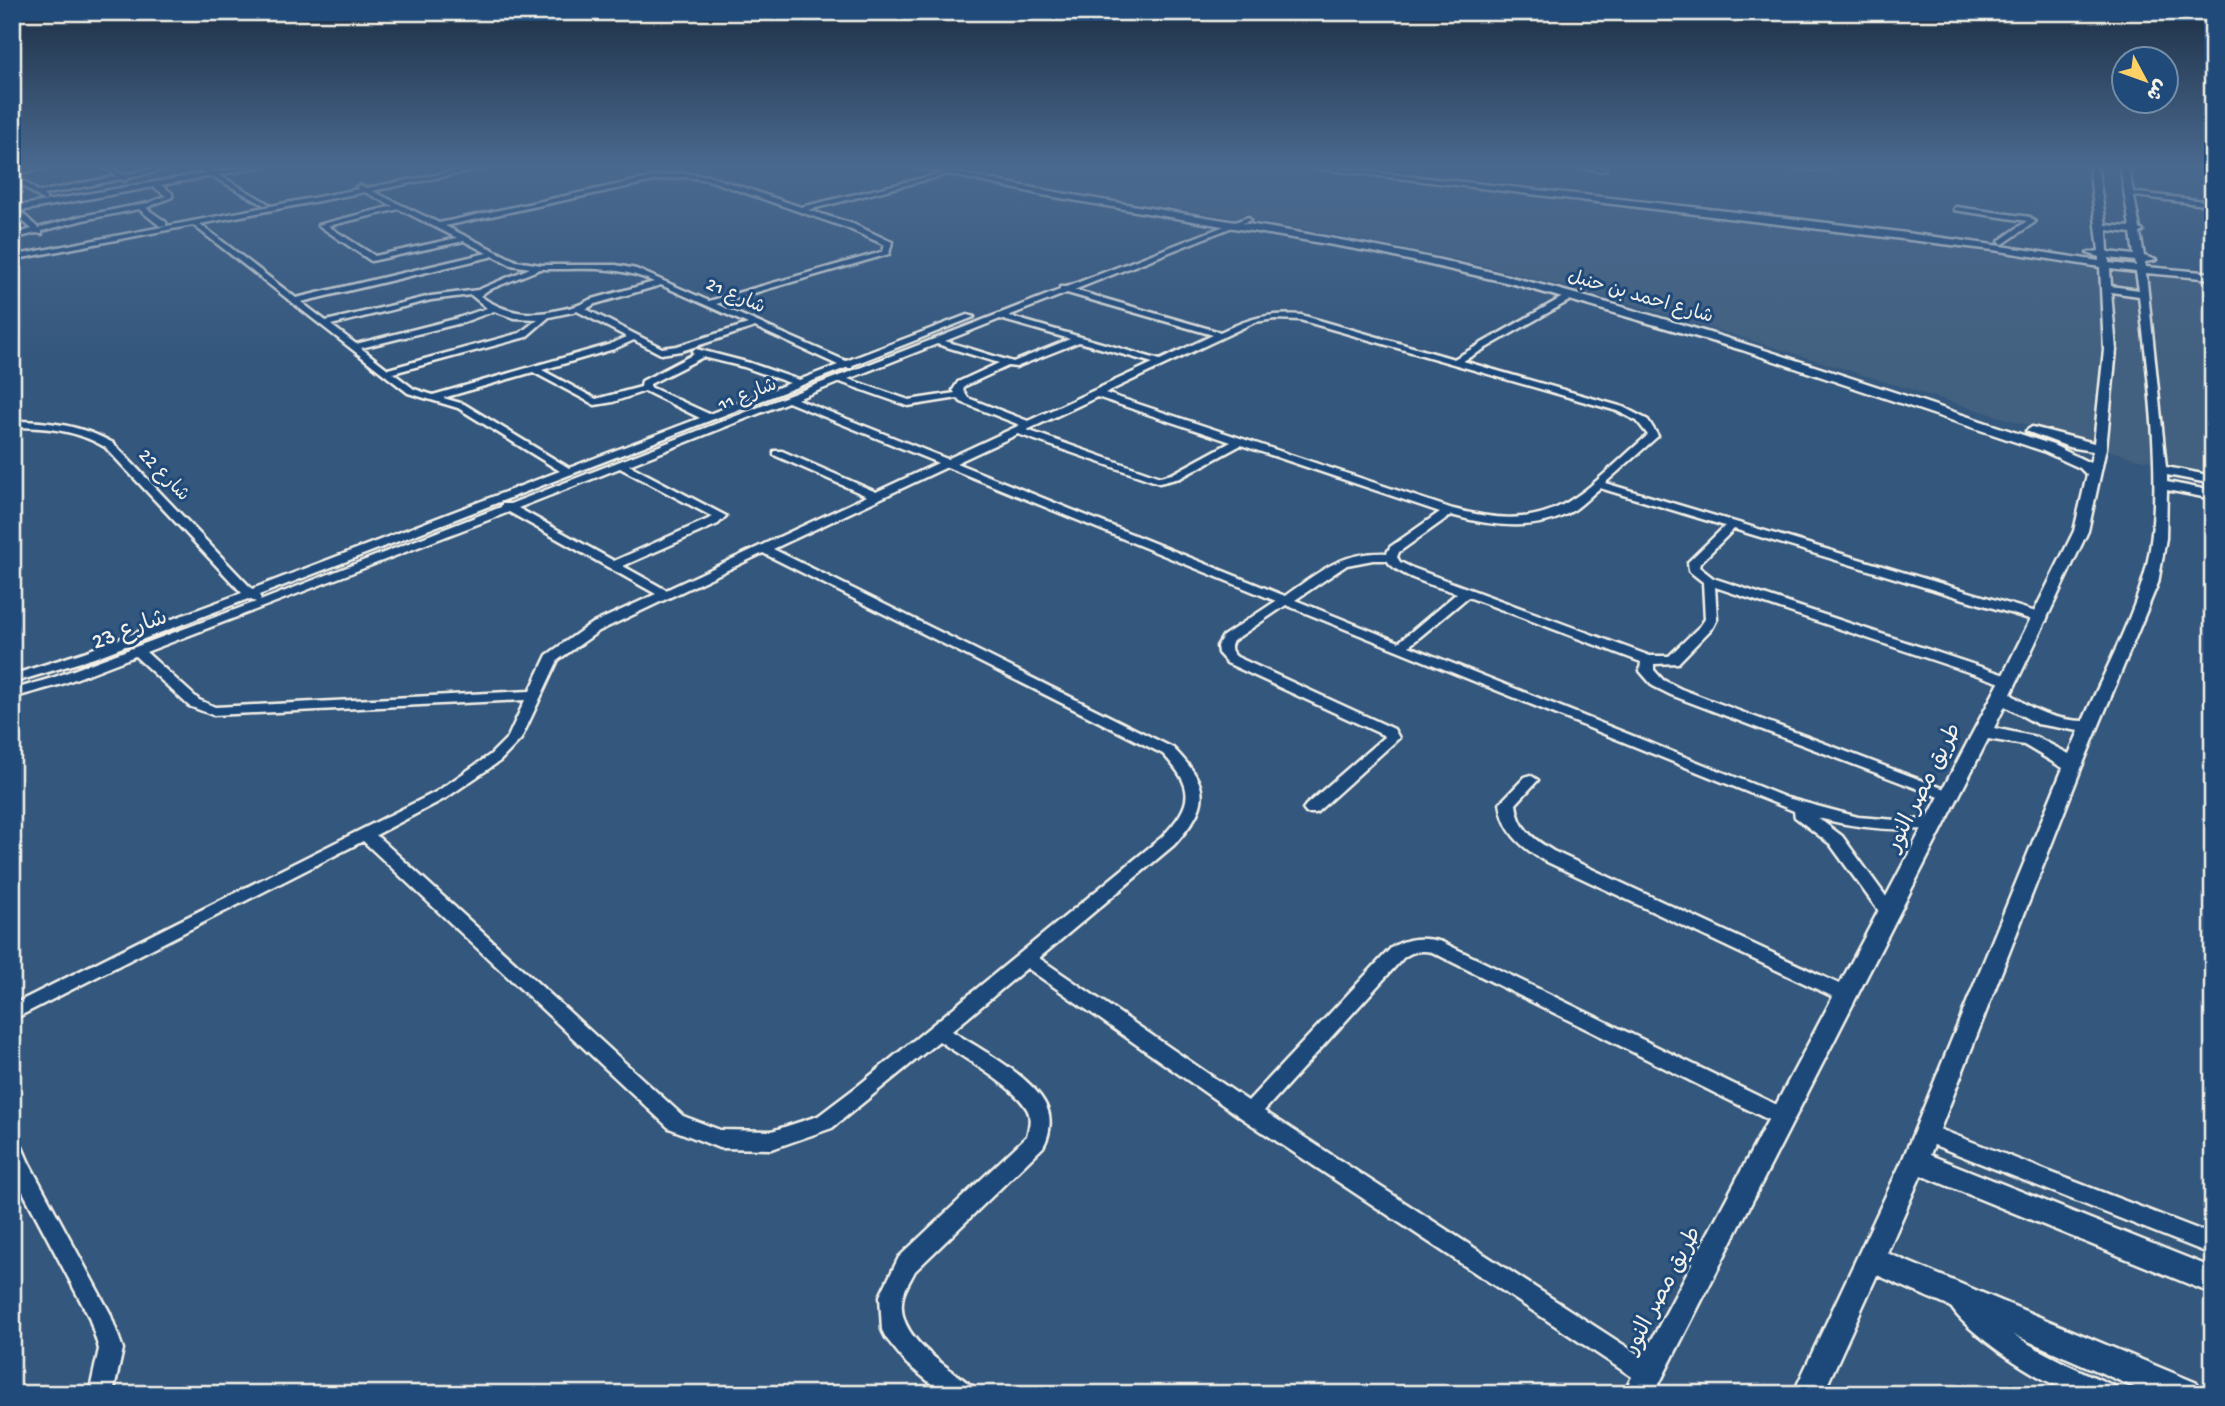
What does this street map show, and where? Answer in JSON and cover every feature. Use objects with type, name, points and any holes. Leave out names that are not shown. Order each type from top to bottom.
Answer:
[{"type":"street","points":[[12,237],[43,231]]},
{"type":"street","points":[[12,252],[127,231]]},
{"type":"street","points":[[12,258],[154,231]]},
{"type":"street","points":[[204,231],[411,391],[472,411],[568,472]]},
{"type":"street","points":[[330,231],[374,260],[463,239]]},
{"type":"street","name":"شارع 21","points":[[446,231],[514,263],[541,267],[616,267],[636,271],[860,371]]},
{"type":"street","points":[[710,303],[878,256],[890,248],[885,240],[859,231]]},
{"type":"street","name":"شارع 11","points":[[251,594],[1198,231]]},
{"type":"street","points":[[1203,231],[1213,233]]},
{"type":"street","name":"شارع 11","points":[[261,605],[1217,231]]},
{"type":"street","name":"شارع احمد بن حنبل","points":[[1287,231],[1400,254],[1571,296],[1691,331],[2069,456],[2094,475]]},
{"type":"street","name":"شارع احمد بن حنبل","points":[[1315,231],[1392,244],[1556,282],[1702,324],[2061,440],[2100,448]]},
{"type":"street","points":[[1868,231],[2103,259],[2142,275],[2207,273]]},
{"type":"street","points":[[1914,231],[2003,242],[2044,251]]},
{"type":"street","points":[[2003,242],[2019,231]]},
{"type":"street","name":"طريق مصر النور","points":[[1638,1394],[1950,796],[1980,733],[2006,688],[2081,531],[2100,448],[2110,350],[2102,231]]},
{"type":"street","points":[[1808,1394],[1915,1161],[2073,766],[2150,583],[2158,551],[2162,478],[2138,231],[2135,231]]},
{"type":"street","points":[[295,301],[492,254]]},
{"type":"street","points":[[324,324],[430,298],[478,292],[541,267]]},
{"type":"street","points":[[2104,288],[2142,275],[2207,273]]},
{"type":"street","points":[[478,292],[475,296],[512,317],[546,316],[664,282]]},
{"type":"street","points":[[1051,286],[1221,335]]},
{"type":"street","points":[[1455,362],[1571,296]]},
{"type":"street","points":[[581,307],[581,312],[653,349],[702,353],[799,383]]},
{"type":"street","points":[[354,347],[458,321],[496,308]]},
{"type":"street","points":[[386,372],[523,335],[546,316]]},
{"type":"street","points":[[1000,316],[1161,363]]},
{"type":"street","points":[[12,1013],[442,795],[495,758],[514,739],[552,658],[594,628],[666,595],[876,496],[948,463],[1096,393],[1253,320],[1288,317],[1620,409],[1639,417],[1650,426],[1653,436],[1571,507],[1555,516],[1534,522],[1504,522],[1476,519],[1449,511],[1096,393]]},
{"type":"street","points":[[678,349],[757,324]]},
{"type":"street","points":[[433,398],[632,338]]},
{"type":"street","points":[[937,341],[1005,364],[1022,364],[1079,339]]},
{"type":"street","points":[[646,388],[645,383],[652,377],[684,365],[702,353]]},
{"type":"street","points":[[958,395],[961,384],[1005,364]]},
{"type":"street","points":[[534,369],[595,402],[646,388],[709,418]]},
{"type":"street","points":[[841,379],[908,403],[958,395],[1024,427],[1159,480],[1176,477],[1240,441]]},
{"type":"street","points":[[789,399],[1782,802],[1822,815],[1864,824],[1904,828],[1936,823]]},
{"type":"street","name":"شارع 22","points":[[12,424],[60,426],[91,433],[109,445],[261,605]]},
{"type":"street","points":[[778,453],[876,496]]},
{"type":"street","points":[[614,566],[714,522],[720,516],[621,465]]},
{"type":"street","points":[[2162,478],[2213,480]]},
{"type":"street","points":[[2162,478],[2213,495]]},
{"type":"street","points":[[1598,484],[2041,618]]},
{"type":"street","points":[[496,500],[666,595]]},
{"type":"street","points":[[1391,557],[1394,550],[1449,511]]},
{"type":"street","points":[[1732,525],[1693,562],[1693,568],[1698,575],[2006,688],[2017,709],[2041,720],[2068,727],[2091,726]]},
{"type":"street","points":[[365,834],[676,1122],[719,1139],[772,1140],[825,1122],[1168,841],[1190,820],[1197,795],[1189,771],[1168,751],[764,549]]},
{"type":"street","points":[[1311,809],[1392,738],[1389,732],[1232,660],[1225,653],[1224,646],[1228,639],[1343,562],[1365,557],[1391,557]]},
{"type":"street","points":[[1391,557],[1395,564],[1406,570],[1648,660],[1673,660],[1707,627],[1712,610],[1709,581]]},
{"type":"street","points":[[1400,647],[1465,593]]},
{"type":"street","name":"شارع 23","points":[[12,679],[89,654],[251,594]]},
{"type":"street","name":"شارع 23","points":[[12,694],[261,605]]},
{"type":"street","points":[[137,651],[194,703],[213,710],[535,695]]},
{"type":"street","points":[[1648,660],[1647,671],[1658,683],[1676,692],[1950,796]]},
{"type":"street","points":[[1980,733],[2004,733],[2031,740],[2055,751],[2073,766]]},
{"type":"street","points":[[1530,780],[1508,803],[1509,821],[1523,840],[1547,855],[1846,995]]},
{"type":"street","points":[[1782,802],[1811,819],[1836,839],[1889,913]]},
{"type":"street","points":[[1250,1113],[1397,953],[1407,946],[1421,943],[1448,953],[1782,1117]]},
{"type":"street","points":[[1026,958],[1250,1113],[1648,1374]]},
{"type":"street","points":[[938,1031],[1023,1091],[1036,1105],[1041,1122],[1036,1141],[1023,1156],[907,1264],[891,1296],[894,1330],[915,1356],[964,1394]]},
{"type":"street","points":[[1926,1133],[2213,1245]]},
{"type":"street","points":[[12,1146],[20,1166],[99,1313],[111,1349],[101,1394]]},
{"type":"street","points":[[1915,1161],[2213,1281]]},
{"type":"street","points":[[1870,1259],[2186,1394]]},
{"type":"street","points":[[1952,1294],[1975,1320],[2005,1344],[2040,1364],[2106,1394]]},
{"type":"shaded area","points":[[1315,231],[1888,231],[2213,274],[2213,473],[2134,458],[1619,300],[1465,261]]}]
